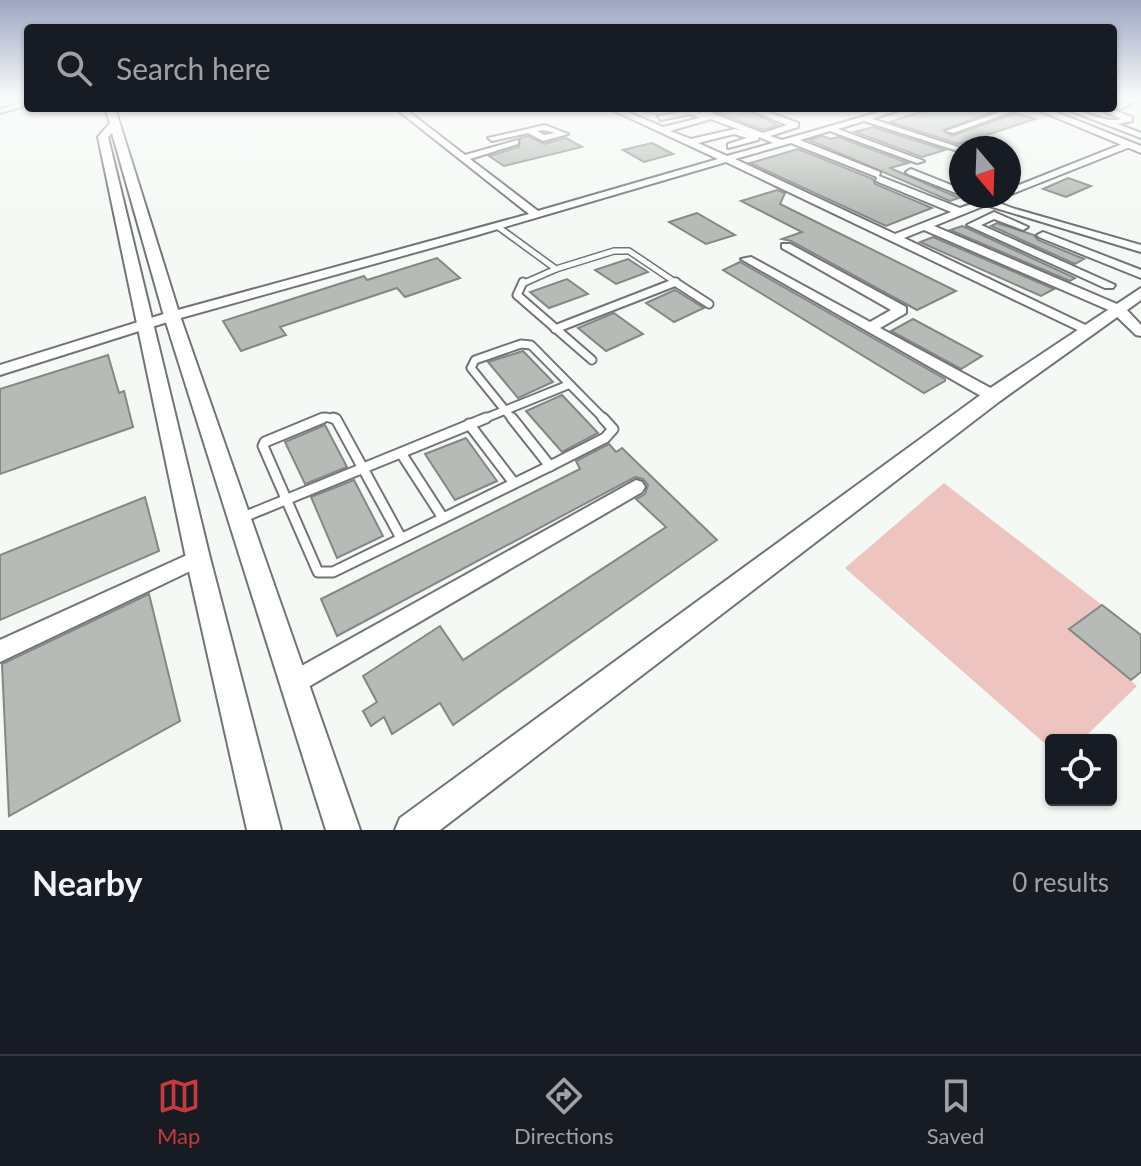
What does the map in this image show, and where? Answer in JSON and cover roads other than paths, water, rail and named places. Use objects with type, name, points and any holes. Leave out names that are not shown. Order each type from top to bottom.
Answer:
[{"type":"street","points":[[103,137],[198,558],[264,830]]},
{"type":"street","points":[[116,137],[172,316],[343,830]]},
{"type":"street","points":[[441,137],[465,153],[537,215]]},
{"type":"street","points":[[494,142],[509,137]]},
{"type":"street","points":[[494,142],[555,137]]},
{"type":"street","points":[[678,137],[1089,330]]},
{"type":"street","points":[[690,142],[709,137]]},
{"type":"street","points":[[731,146],[755,138],[752,137]]},
{"type":"street","points":[[765,137],[878,177],[960,212]]},
{"type":"street","points":[[0,370],[172,316],[804,137]]},
{"type":"street","points":[[853,137],[920,161]]},
{"type":"street","points":[[918,137],[949,147]]},
{"type":"street","points":[[1107,137],[1141,150]]},
{"type":"street","points":[[1021,187],[1141,137]]},
{"type":"street","points":[[465,153],[476,156],[494,151],[494,142]]},
{"type":"street","points":[[911,172],[949,187]]},
{"type":"street","points":[[895,238],[965,208]]},
{"type":"street","points":[[982,208],[1023,227]]},
{"type":"street","points":[[1009,208],[1141,249]]},
{"type":"street","points":[[994,215],[972,225],[1106,284],[1126,268]]},
{"type":"street","points":[[924,226],[1118,310],[1141,332]]},
{"type":"street","points":[[1043,235],[1141,274]]},
{"type":"street","points":[[786,246],[901,310],[870,328]]},
{"type":"street","points":[[747,259],[993,396]]},
{"type":"street","points":[[414,829],[993,396],[1141,293]]},
{"type":"street","points":[[295,682],[636,487]]},
{"type":"street","points":[[0,651],[198,558]]},
{"type":"lane","points":[[497,226],[556,269]]},
{"type":"lane","points":[[592,360],[517,295],[523,281],[622,250],[629,251],[709,304]]},
{"type":"lane","points":[[555,329],[676,282]]},
{"type":"lane","points":[[401,538],[336,419],[332,417],[270,438],[263,446],[318,572],[333,572],[550,466],[605,438],[613,429],[526,344],[475,360],[471,368],[550,466]]},
{"type":"lane","points":[[241,518],[568,385]]},
{"type":"lane","points":[[469,424],[514,483]]},
{"type":"lane","points":[[401,453],[443,518]]}]
